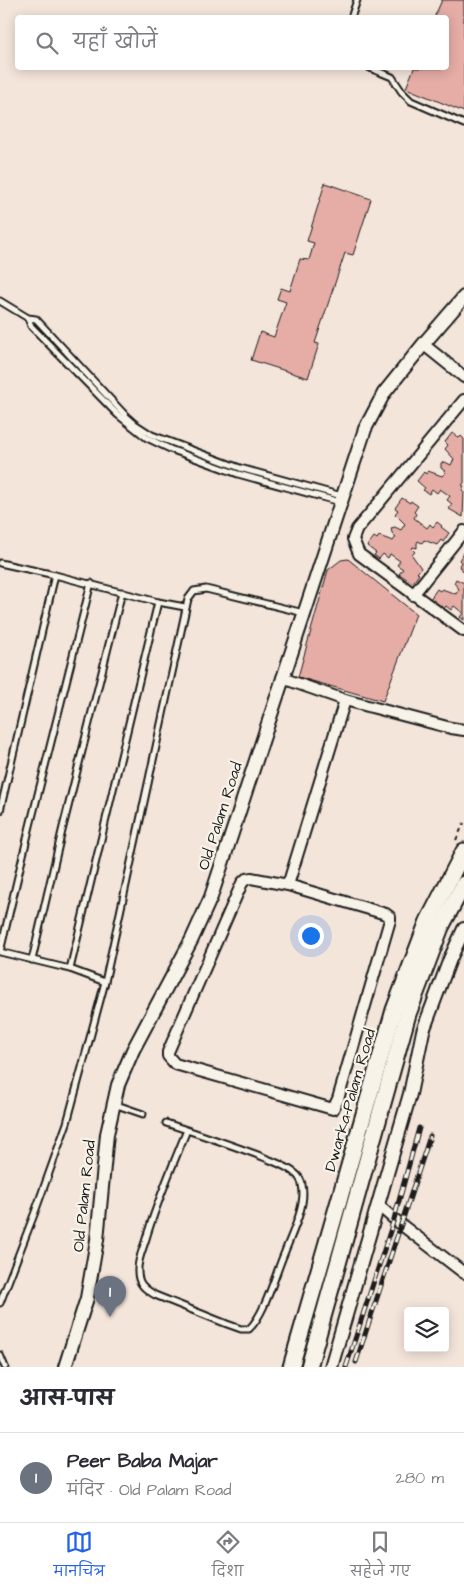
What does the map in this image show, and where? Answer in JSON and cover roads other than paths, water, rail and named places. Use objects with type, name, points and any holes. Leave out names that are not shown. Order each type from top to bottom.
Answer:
[{"type":"main road","name":"Dwarka-Palam Road","points":[[291,1367],[394,1010],[428,922],[464,851]]},
{"type":"main road","name":"Dwarka-Palam Road","points":[[309,1367],[408,1014],[441,927],[464,884]]},
{"type":"street","name":"Old Palam Road","points":[[65,1367],[87,1298],[97,1240],[107,1134],[118,1085],[134,1050],[192,940],[211,897],[365,429],[384,393],[464,297]]},
{"type":"street","points":[[423,344],[462,373]]},
{"type":"street","points":[[464,400],[357,529],[353,539],[359,554],[464,631]]},
{"type":"street","points":[[414,594],[464,531]]},
{"type":"street","points":[[282,678],[345,700],[464,730]]},
{"type":"street","points":[[288,886],[345,700]]},
{"type":"street","points":[[251,878],[288,886],[386,914],[390,917],[338,1099],[333,1109],[175,1064],[168,1056],[168,1052],[242,884],[246,879],[251,878]]},
{"type":"street","points":[[331,1367],[410,1094],[423,1031],[450,959],[464,929]]},
{"type":"street","points":[[378,1205],[394,1219],[462,1267]]},
{"type":"lane","points":[[352,15],[358,0]]},
{"type":"lane","points":[[375,70],[392,77],[411,101],[464,124]]},
{"type":"lane","points":[[0,300],[28,318],[31,326],[118,415],[147,438],[170,449],[238,474],[341,499]]},
{"type":"lane","points":[[0,563],[55,574],[158,602],[186,607]]},
{"type":"lane","points":[[0,811],[55,574]]},
{"type":"lane","points":[[91,583],[0,952],[70,969],[105,982]]},
{"type":"lane","points":[[0,1304],[67,1123],[105,982],[188,599],[194,591],[206,588],[304,613]]},
{"type":"lane","points":[[32,960],[62,831],[122,592]]},
{"type":"lane","points":[[70,969],[158,602]]},
{"type":"lane","points":[[114,1103],[143,1114]]},
{"type":"lane","points":[[166,1123],[187,1130],[273,1162],[298,1176],[302,1183],[303,1202],[294,1229],[260,1315],[249,1329],[234,1327],[155,1296],[145,1290],[140,1283],[138,1266],[150,1225],[187,1130]]},
{"type":"lane","points":[[0,1355],[5,1367]]},
{"type":"railway","points":[[346,1367],[394,1219],[419,1128]]},
{"type":"railway","points":[[356,1362],[430,1136]]},
{"type":"place","name":"Peer Baba Majar","points":[[110,1317]]}]
